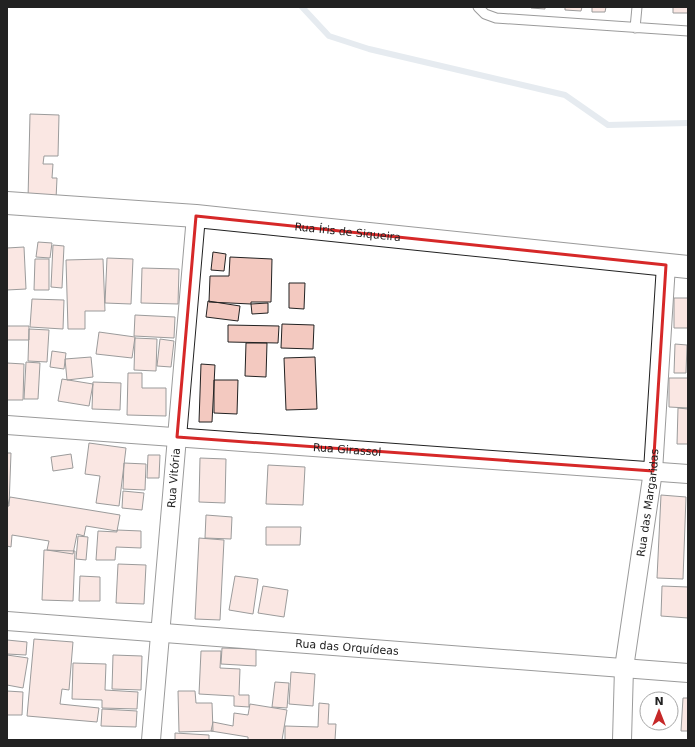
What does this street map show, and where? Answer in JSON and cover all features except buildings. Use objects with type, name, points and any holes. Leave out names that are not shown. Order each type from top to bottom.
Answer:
[{"type":"street","name":"Rua Íris de Siqueira","points":[[7,203],[196,216],[688,267]]},
{"type":"street","name":"Rua Vitória","points":[[151,740],[196,216]]},
{"type":"street","name":"Rua das Margaridas","points":[[622,740],[624,668],[653,471],[666,265]]},
{"type":"street","name":"Rua Girassol","points":[[7,425],[688,474]]},
{"type":"street","name":"Rua das Orquídeas","points":[[7,621],[688,672]]},
{"type":"lane","points":[[478,7],[485,14],[496,18],[688,31]]},
{"type":"lane","points":[[635,28],[637,7]]},
{"type":"highlighted area","points":[[196,216],[666,265],[653,471],[177,437]]},
{"type":"waterway","points":[[302,7],[329,36],[369,49],[565,95],[608,125],[688,123]]}]
